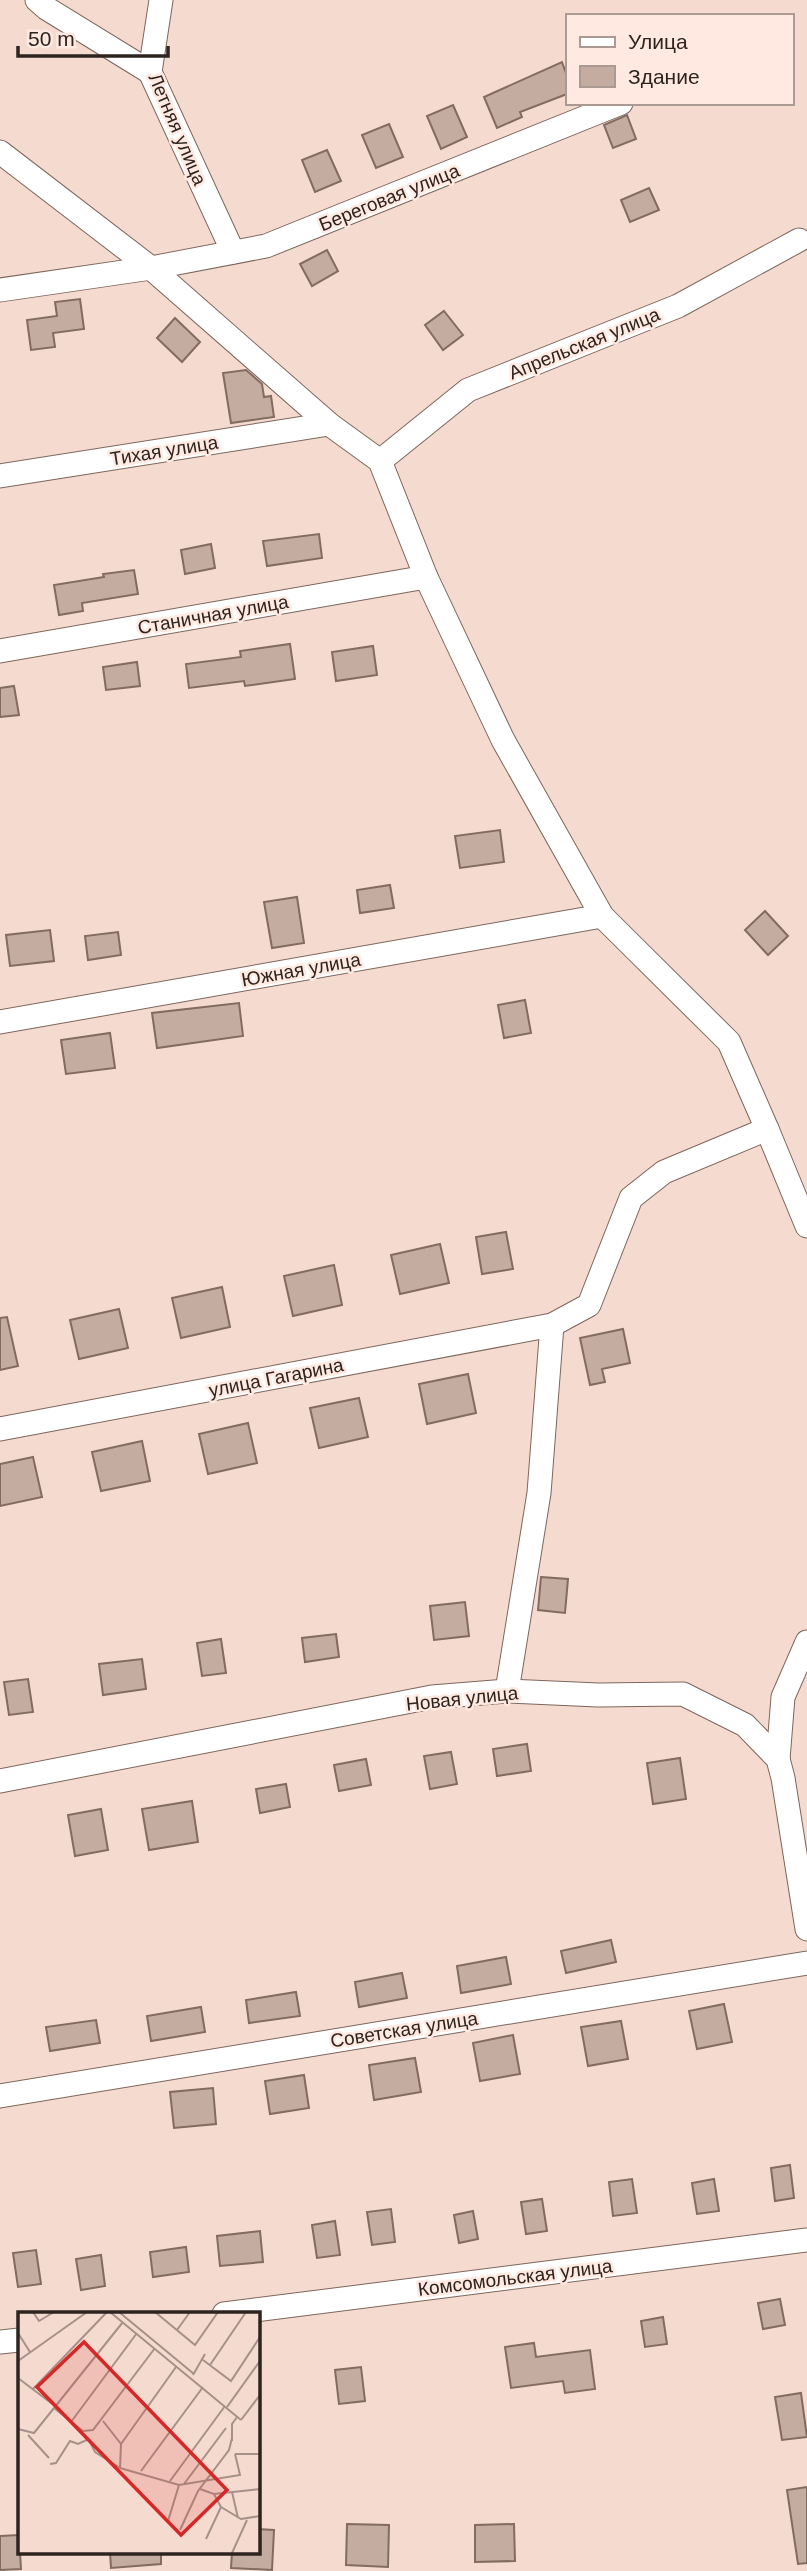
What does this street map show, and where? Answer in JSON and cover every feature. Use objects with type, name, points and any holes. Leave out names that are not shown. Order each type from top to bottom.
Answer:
[{"type":"street","points":[[37,0],[150,72]]},
{"type":"street","name":"Летняя улица","points":[[161,0],[150,72],[233,252]]},
{"type":"street","name":"Береговая улица","points":[[150,268],[266,246],[616,105]]},
{"type":"street","points":[[0,152],[150,268],[329,424],[380,461],[426,577],[503,740],[602,916],[729,1042],[807,1226]]},
{"type":"street","name":"Апрельская улица","points":[[380,461],[468,390],[678,306],[799,240]]},
{"type":"street","points":[[0,290],[150,268]]},
{"type":"street","name":"Тихая улица","points":[[0,476],[329,424]]},
{"type":"street","name":"Станичная улица","points":[[0,651],[426,577]]},
{"type":"street","name":"Южная улица","points":[[0,1022],[602,916]]},
{"type":"street","name":"улица Гагарина","points":[[0,1429],[552,1325],[589,1305],[631,1198],[664,1172],[767,1129]]},
{"type":"street","points":[[507,1691],[539,1493],[552,1325]]},
{"type":"street","points":[[804,1652],[783,1697],[778,1759],[807,1929]]},
{"type":"street","name":"Новая улица","points":[[0,1782],[432,1698],[507,1691],[598,1695],[682,1693],[745,1725],[778,1759]]},
{"type":"street","name":"Советская улица","points":[[0,2096],[807,1963]]},
{"type":"street","name":"Комсомольская улица","points":[[240,2312],[807,2240]]},
{"type":"street","points":[[0,2342],[18,2340]]},
{"type":"building","points":[[562,62],[566,73],[566,94],[520,112],[522,117],[497,128],[484,97]]},
{"type":"building","points":[[453,105],[467,137],[441,149],[427,116]]},
{"type":"building","points":[[627,115],[636,139],[613,148],[604,125]]},
{"type":"building","points":[[389,124],[403,157],[376,168],[362,135]]},
{"type":"building","points":[[327,150],[341,181],[315,192],[302,160]]},
{"type":"building","points":[[649,188],[659,210],[630,222],[621,200]]},
{"type":"building","points":[[327,250],[338,271],[312,286],[300,264]]},
{"type":"building","points":[[80,299],[84,329],[53,333],[55,347],[31,350],[27,320],[57,316],[55,302]]},
{"type":"building","points":[[444,311],[463,335],[443,350],[425,325]]},
{"type":"building","points":[[175,318],[200,342],[182,362],[157,338]]},
{"type":"building","points":[[246,370],[262,384],[264,397],[271,396],[274,417],[231,423],[223,373]]},
{"type":"building","points":[[319,534],[322,558],[267,566],[263,541]]},
{"type":"building","points":[[211,544],[215,568],[185,574],[181,550]]},
{"type":"building","points":[[134,570],[138,594],[82,603],[83,611],[59,615],[54,585]]},
{"type":"building","points":[[290,644],[295,679],[245,686],[244,681],[189,688],[186,664],[241,657],[240,651]]},
{"type":"building","points":[[373,646],[377,675],[336,681],[332,652]]},
{"type":"building","points":[[137,662],[140,686],[106,690],[103,667]]},
{"type":"building","points":[[14,686],[19,715],[0,717],[0,688]]},
{"type":"building","points":[[500,830],[504,862],[460,868],[455,836]]},
{"type":"building","points":[[390,885],[394,908],[360,913],[357,890]]},
{"type":"building","points":[[297,897],[304,943],[272,948],[264,902]]},
{"type":"building","points":[[765,911],[788,936],[768,955],[745,930]]},
{"type":"building","points":[[50,930],[54,961],[10,966],[6,935]]},
{"type":"building","points":[[118,932],[121,955],[88,960],[85,936]]},
{"type":"building","points":[[525,1000],[531,1033],[504,1038],[498,1005]]},
{"type":"building","points":[[239,1003],[243,1036],[157,1048],[152,1013]]},
{"type":"building","points":[[110,1033],[115,1068],[66,1074],[61,1040]]},
{"type":"building","points":[[506,1232],[513,1269],[482,1274],[476,1237]]},
{"type":"building","points":[[440,1244],[449,1283],[400,1294],[391,1255]]},
{"type":"building","points":[[334,1265],[342,1305],[293,1316],[284,1276]]},
{"type":"building","points":[[222,1287],[230,1327],[181,1338],[172,1298]]},
{"type":"building","points":[[119,1309],[128,1348],[79,1359],[70,1320]]},
{"type":"building","points":[[7,1317],[18,1366],[0,1370],[0,1318]]},
{"type":"building","points":[[623,1329],[630,1363],[602,1369],[605,1382],[590,1385],[580,1338]]},
{"type":"building","points":[[468,1374],[476,1413],[427,1424],[419,1384]]},
{"type":"building","points":[[359,1398],[368,1437],[319,1448],[310,1408]]},
{"type":"building","points":[[248,1423],[257,1463],[208,1474],[199,1434]]},
{"type":"building","points":[[142,1441],[150,1481],[101,1491],[92,1452]]},
{"type":"building","points":[[33,1457],[42,1497],[0,1506],[0,1464]]},
{"type":"building","points":[[541,1577],[568,1579],[565,1613],[538,1610]]},
{"type":"building","points":[[465,1602],[469,1636],[434,1640],[430,1606]]},
{"type":"building","points":[[336,1634],[339,1657],[305,1662],[302,1638]]},
{"type":"building","points":[[221,1639],[226,1673],[202,1676],[197,1643]]},
{"type":"building","points":[[142,1659],[146,1689],[103,1695],[99,1664]]},
{"type":"building","points":[[28,1679],[33,1712],[9,1715],[4,1682]]},
{"type":"building","points":[[527,1744],[531,1771],[497,1776],[493,1749]]},
{"type":"building","points":[[451,1752],[457,1784],[430,1789],[424,1756]]},
{"type":"building","points":[[680,1758],[686,1799],[653,1804],[647,1763]]},
{"type":"building","points":[[366,1759],[371,1785],[339,1791],[334,1765]]},
{"type":"building","points":[[286,1784],[290,1807],[260,1813],[256,1789]]},
{"type":"building","points":[[192,1801],[198,1842],[149,1850],[142,1809]]},
{"type":"building","points":[[101,1809],[108,1850],[75,1856],[68,1815]]},
{"type":"building","points":[[611,1940],[616,1962],[566,1973],[561,1951]]},
{"type":"building","points":[[506,1957],[511,1984],[461,1993],[457,1966]]},
{"type":"building","points":[[402,1973],[407,1998],[359,2007],[355,1982]]},
{"type":"building","points":[[296,1992],[300,2016],[249,2023],[246,2000]]},
{"type":"building","points":[[724,2004],[732,2042],[697,2049],[689,2011]]},
{"type":"building","points":[[201,2007],[205,2032],[151,2041],[147,2016]]},
{"type":"building","points":[[96,2020],[100,2043],[50,2051],[46,2027]]},
{"type":"building","points":[[621,2021],[628,2059],[588,2066],[581,2027]]},
{"type":"building","points":[[513,2035],[520,2074],[480,2081],[473,2043]]},
{"type":"building","points":[[415,2058],[421,2092],[374,2100],[369,2065]]},
{"type":"building","points":[[304,2075],[309,2108],[270,2114],[265,2081]]},
{"type":"building","points":[[213,2088],[216,2124],[174,2128],[170,2092]]},
{"type":"building","points":[[790,2165],[794,2198],[775,2201],[771,2168]]},
{"type":"building","points":[[632,2179],[637,2213],[613,2216],[609,2182]]},
{"type":"building","points":[[714,2179],[719,2211],[697,2214],[692,2183]]},
{"type":"building","points":[[542,2199],[547,2231],[526,2234],[521,2202]]},
{"type":"building","points":[[391,2209],[395,2242],[372,2245],[367,2212]]},
{"type":"building","points":[[473,2211],[478,2239],[459,2243],[454,2215]]},
{"type":"building","points":[[335,2221],[340,2255],[317,2258],[312,2225]]},
{"type":"building","points":[[260,2231],[263,2262],[220,2266],[217,2236]]},
{"type":"building","points":[[186,2247],[189,2272],[153,2277],[150,2252]]},
{"type":"building","points":[[36,2250],[41,2284],[18,2287],[13,2253]]},
{"type":"building","points":[[101,2255],[105,2286],[81,2290],[76,2259]]},
{"type":"building","points":[[780,2299],[785,2325],[763,2329],[758,2303]]},
{"type":"building","points":[[663,2317],[667,2344],[645,2347],[641,2321]]},
{"type":"building","points":[[534,2343],[536,2357],[590,2350],[595,2389],[565,2393],[563,2381],[511,2388],[505,2347]]},
{"type":"building","points":[[361,2367],[365,2401],[339,2404],[335,2370]]},
{"type":"building","points":[[801,2393],[807,2437],[782,2440],[775,2397]]},
{"type":"building","points":[[807,2487],[807,2563],[798,2564],[787,2490]]},
{"type":"building","points":[[347,2524],[389,2525],[388,2567],[346,2565]]},
{"type":"building","points":[[514,2524],[515,2561],[475,2562],[475,2525]]},
{"type":"building","points":[[259,2529],[274,2530],[272,2570],[231,2568],[232,2554],[259,2554]]},
{"type":"building","points":[[18,2535],[21,2569],[0,2570],[0,2536]]},
{"type":"building","points":[[110,2554],[161,2554],[161,2564],[111,2568]]}]
